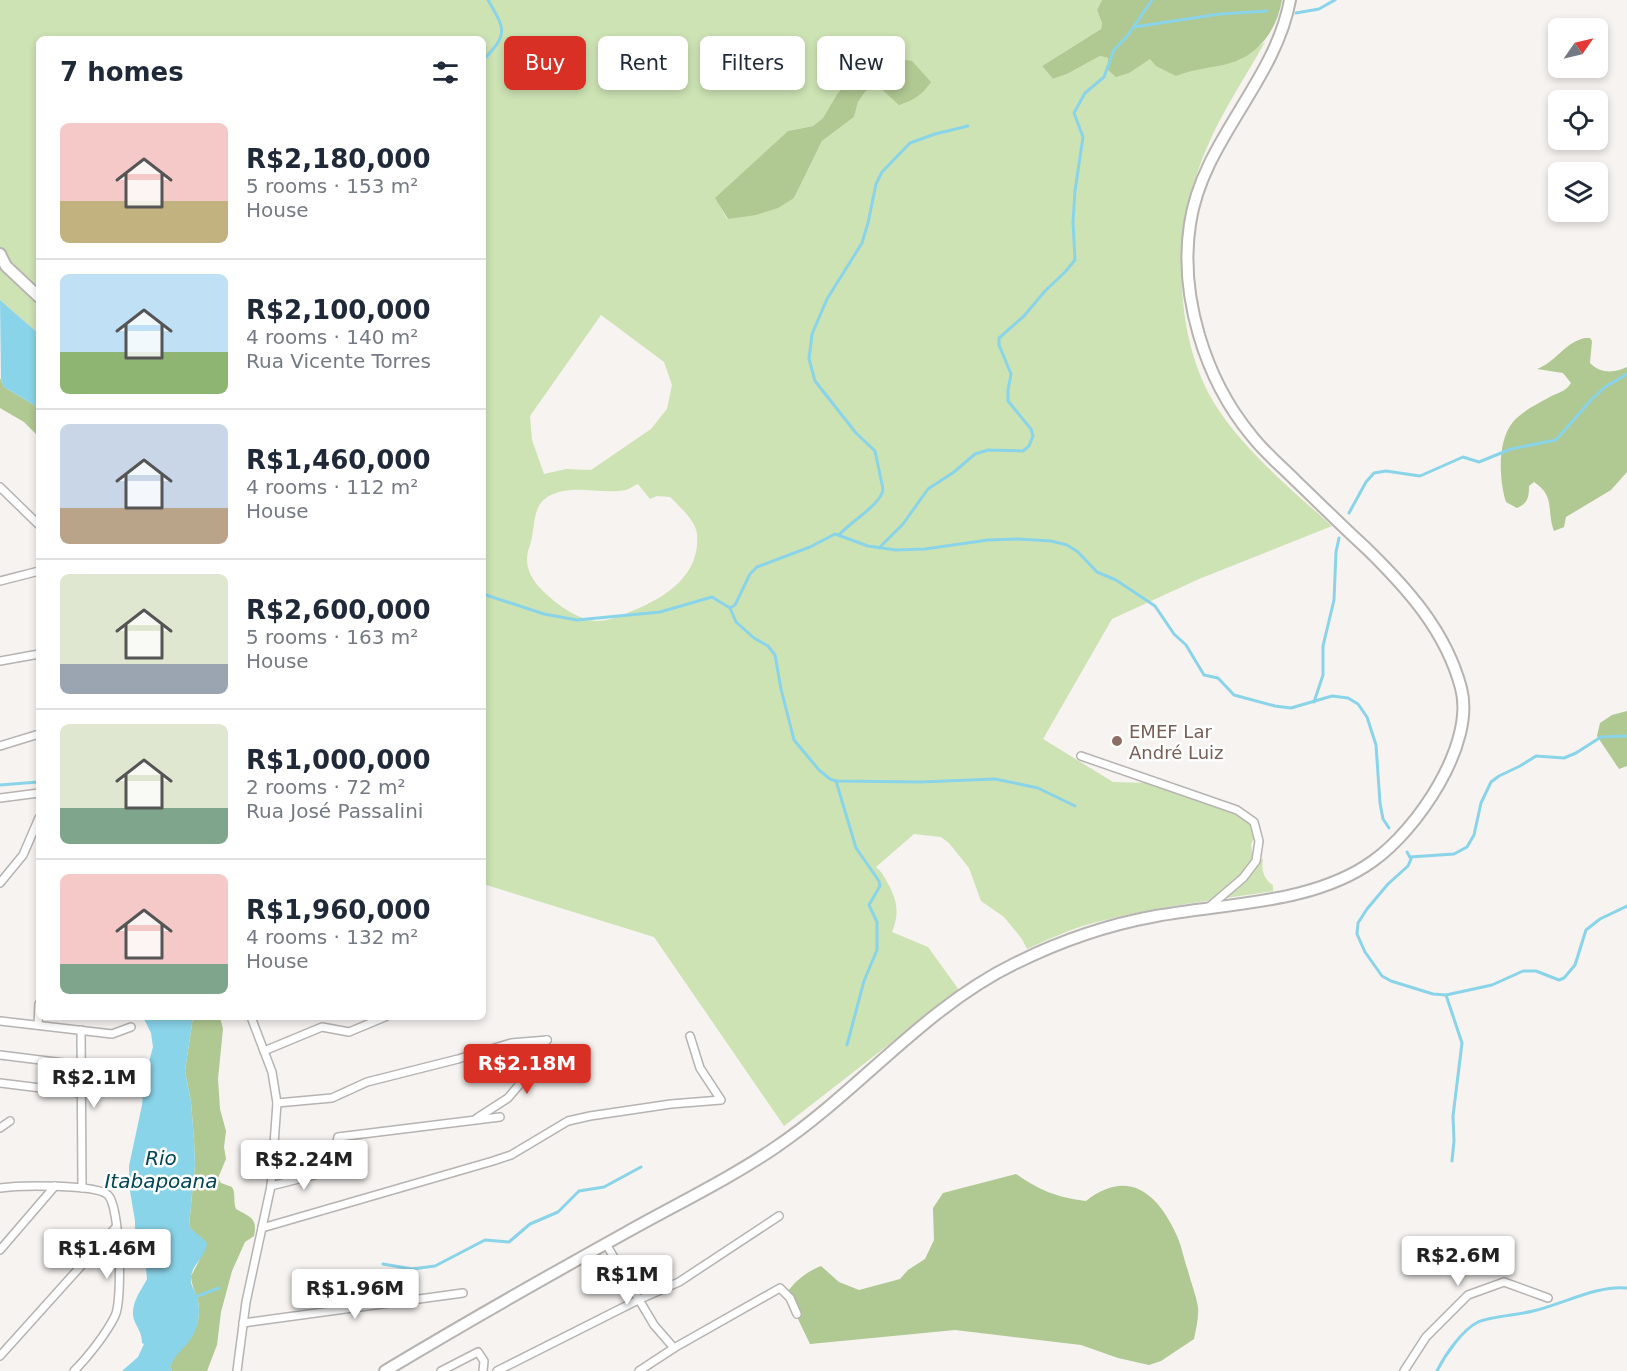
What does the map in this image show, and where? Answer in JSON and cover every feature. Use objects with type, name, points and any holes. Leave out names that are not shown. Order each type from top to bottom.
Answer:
[{"type":"main road","points":[[385,1371],[726,1178],[798,1132],[841,1099],[942,1011],[1006,968],[1047,948],[1104,927],[1164,914],[1310,891],[1351,875],[1376,860],[1410,827],[1426,805],[1454,751],[1464,717],[1464,697],[1451,657],[1436,628],[1393,574],[1251,436],[1225,397],[1209,364],[1196,327],[1191,303],[1188,262],[1190,225],[1201,180],[1221,140],[1245,102],[1276,44],[1290,0]]},
{"type":"main road","points":[[0,254],[6,267],[36,294]]},
{"type":"street","points":[[0,486],[3,493],[36,522]]},
{"type":"street","points":[[0,581],[36,572]]},
{"type":"street","points":[[0,661],[36,655]]},
{"type":"street","points":[[0,746],[36,735]]},
{"type":"street","points":[[1081,756],[1237,810],[1254,822],[1259,841],[1256,861],[1243,878],[1207,908]]},
{"type":"street","points":[[0,798],[36,793]]},
{"type":"street","points":[[0,883],[23,855],[36,825]]},
{"type":"street","points":[[38,1020],[38,1025]]},
{"type":"street","points":[[237,1371],[243,1323],[271,1186],[277,1103],[272,1072],[255,1020]]},
{"type":"street","points":[[264,1051],[322,1027],[349,1032],[379,1020]]},
{"type":"street","points":[[0,1021],[112,1034],[131,1027]]},
{"type":"street","points":[[81,1030],[82,1188]]},
{"type":"street","points":[[262,1228],[511,1155],[568,1121],[659,1106],[721,1100],[699,1068],[690,1036]]},
{"type":"street","points":[[277,1103],[332,1098],[367,1082],[511,1043],[547,1040],[533,1056],[525,1078],[508,1098],[475,1119]]},
{"type":"street","points":[[0,1055],[112,1069]]},
{"type":"street","points":[[0,1083],[81,1093]]},
{"type":"street","points":[[271,1186],[330,1171],[338,1137],[500,1117]]},
{"type":"street","points":[[0,1128],[10,1121]]},
{"type":"street","points":[[0,1250],[55,1186]]},
{"type":"street","points":[[0,1188],[55,1186],[82,1188],[107,1194],[113,1203],[121,1258],[116,1314],[74,1371]]},
{"type":"street","points":[[497,1371],[638,1300],[679,1282],[779,1216]]},
{"type":"street","points":[[0,1356],[116,1227]]},
{"type":"street","points":[[606,1244],[654,1325],[675,1348]]},
{"type":"street","points":[[1404,1371],[1426,1337],[1468,1295],[1504,1282],[1548,1298]]},
{"type":"street","points":[[639,1371],[780,1288],[790,1299],[797,1314]]},
{"type":"street","points":[[243,1323],[463,1293]]},
{"type":"street","points":[[441,1371],[478,1352],[484,1361],[483,1371]]},
{"type":"green space","points":[[0,0],[1102,0],[1097,10],[1102,23],[1101,29],[1042,66],[1053,79],[1100,56],[1108,58],[1109,63],[1151,59],[1176,76],[1187,71],[1240,60],[1265,42],[1221,119],[1196,176],[1183,244],[1182,279],[1185,314],[1191,348],[1202,380],[1218,409],[1257,456],[1332,526],[1199,579],[1112,619],[1043,739],[1113,782],[1151,783],[1239,812],[1254,826],[1255,837],[1251,844],[1252,852],[1263,860],[1264,874],[1273,885],[1273,891],[1165,907],[1091,923],[1027,949],[1004,917],[981,901],[969,868],[949,843],[941,837],[914,834],[876,867],[885,878],[895,900],[897,912],[892,932],[928,947],[959,990],[784,1126],[654,937],[486,885],[486,36],[36,36],[36,331],[0,300]],"holes":[[[817,36],[905,36],[905,90],[887,90],[887,93],[883,90],[865,92],[858,102],[854,117],[822,141],[794,198],[727,219],[716,198],[788,131],[813,126],[823,118],[840,90],[817,90]],[[601,315],[664,362],[672,385],[667,409],[651,429],[591,470],[566,469],[544,474],[532,440],[530,416]],[[638,484],[650,499],[657,496],[670,497],[690,519],[697,534],[697,549],[693,563],[677,585],[666,594],[620,616],[597,621],[582,618],[567,610],[537,585],[528,569],[527,557],[535,517],[543,500],[558,492],[568,490],[616,491],[626,490]]]},
{"type":"green space","points":[[1102,0],[1282,0],[1276,22],[1264,41],[1248,55],[1227,64],[1176,76],[1156,66],[1150,59],[1129,73],[1116,77],[1108,70],[1108,58],[1100,56],[1053,79],[1042,66],[1101,29],[1102,23],[1097,10]]},
{"type":"green space","points":[[905,60],[912,61],[931,82],[921,94],[899,105],[883,90],[905,90]]},
{"type":"green space","points":[[840,90],[868,90],[858,102],[854,117],[822,141],[794,198],[778,208],[756,215],[728,219],[715,198],[788,131],[813,126],[823,118]]},
{"type":"green space","points":[[1590,338],[1592,341],[1590,363],[1594,367],[1608,371],[1627,367],[1627,472],[1611,490],[1566,517],[1564,527],[1554,531],[1548,498],[1534,482],[1529,486],[1529,493],[1524,504],[1517,508],[1506,502],[1501,472],[1502,450],[1504,439],[1516,418],[1564,390],[1571,383],[1563,373],[1537,369],[1578,340]]},
{"type":"green space","points":[[0,378],[4,387],[36,406],[36,434],[24,422],[0,408]]},
{"type":"green space","points":[[1627,711],[1627,766],[1619,769],[1597,736],[1600,723],[1612,715]]},
{"type":"green space","points":[[193,1020],[221,1020],[223,1029],[218,1079],[220,1109],[226,1131],[224,1147],[226,1159],[218,1178],[221,1183],[232,1187],[236,1209],[252,1219],[255,1230],[254,1236],[245,1242],[232,1271],[221,1312],[217,1345],[207,1371],[172,1371],[170,1368],[177,1353],[196,1328],[199,1309],[191,1276],[199,1261],[202,1238],[189,1226],[195,1164],[191,1102],[185,1071]]},
{"type":"green space","points":[[1016,1174],[1049,1192],[1086,1201],[1101,1191],[1115,1186],[1128,1186],[1151,1197],[1169,1221],[1182,1249],[1198,1307],[1194,1339],[1161,1361],[1149,1365],[1118,1358],[1081,1345],[955,1330],[810,1344],[786,1294],[801,1277],[821,1266],[839,1282],[859,1290],[900,1279],[908,1270],[925,1259],[934,1240],[933,1208],[943,1193]]},
{"type":"water","points":[[0,300],[36,331],[36,406],[4,387],[1,380]]},
{"type":"water","name":"Rio Itabapoana","points":[[144,1020],[193,1020],[185,1071],[191,1102],[195,1164],[189,1226],[207,1244],[193,1269],[191,1278],[198,1302],[198,1323],[191,1338],[172,1363],[170,1368],[172,1371],[122,1371],[138,1357],[144,1344],[133,1315],[135,1301],[147,1279],[146,1269],[137,1252],[135,1240],[129,1166],[142,1105],[145,1077],[153,1047],[151,1033]]},
{"type":"waterway","points":[[486,57],[497,44],[502,31],[488,0]]},
{"type":"waterway","points":[[879,548],[903,524],[928,489],[954,472],[975,454],[988,450],[1023,451],[1029,446],[1033,436],[1031,429],[1008,401],[1011,374],[999,345],[999,338],[1024,316],[1075,260],[1073,222],[1075,191],[1083,137],[1074,113],[1085,93],[1104,77],[1114,50],[1128,35],[1152,0]]},
{"type":"waterway","points":[[1296,13],[1319,9],[1335,0]]},
{"type":"waterway","points":[[1134,27],[1220,14],[1267,11]]},
{"type":"waterway","points":[[839,535],[872,507],[883,489],[875,451],[856,433],[815,381],[809,359],[812,334],[827,299],[862,243],[876,184],[882,172],[910,143],[968,126]]},
{"type":"waterway","points":[[1349,513],[1366,482],[1374,473],[1386,471],[1420,476],[1463,457],[1479,462],[1511,449],[1556,440],[1591,400],[1605,387],[1627,374]]},
{"type":"waterway","points":[[730,608],[735,605],[750,574],[757,567],[810,547],[835,534],[868,546],[896,550],[1018,539],[1051,541],[1067,545],[1078,552],[1097,572],[1116,580],[1155,606],[1174,634],[1186,645],[1204,675],[1218,678],[1234,695],[1291,708],[1332,696],[1348,698],[1358,704],[1367,717],[1376,745],[1380,803],[1383,819],[1389,828]]},
{"type":"waterway","points":[[1314,702],[1323,675],[1323,646],[1334,600],[1336,552],[1339,538]]},
{"type":"waterway","points":[[486,595],[544,614],[577,620],[660,612],[712,597],[730,608],[736,622],[754,638],[768,646],[775,655],[794,740],[819,770],[830,779],[836,781],[921,782],[995,779],[1038,788],[1075,806]]},
{"type":"waterway","points":[[1410,857],[1454,854],[1467,847],[1474,835],[1481,803],[1491,782],[1499,776],[1536,756],[1564,758],[1601,737],[1627,736]]},
{"type":"waterway","points":[[836,781],[856,848],[879,881],[880,886],[869,905],[877,922],[877,950],[864,981],[847,1045]]},
{"type":"waterway","points":[[0,785],[36,782]]},
{"type":"waterway","points":[[1407,852],[1411,859],[1408,866],[1388,884],[1367,909],[1358,923],[1357,934],[1365,952],[1382,976],[1433,994],[1446,995],[1492,985],[1523,971],[1536,971],[1559,980],[1564,978],[1575,965],[1586,930],[1600,919],[1627,906]]},
{"type":"waterway","points":[[1446,995],[1462,1043],[1453,1116],[1452,1161]]},
{"type":"waterway","points":[[383,1264],[412,1269],[435,1266],[485,1240],[509,1242],[530,1224],[558,1212],[579,1191],[604,1187],[641,1167]]},
{"type":"waterway","points":[[195,1297],[219,1288]]},
{"type":"waterway","points":[[1437,1371],[1454,1344],[1478,1322],[1533,1311],[1604,1289],[1627,1288]]},
{"type":"place","name":"EMEF Lar André Luiz","points":[[1117,741]]}]
